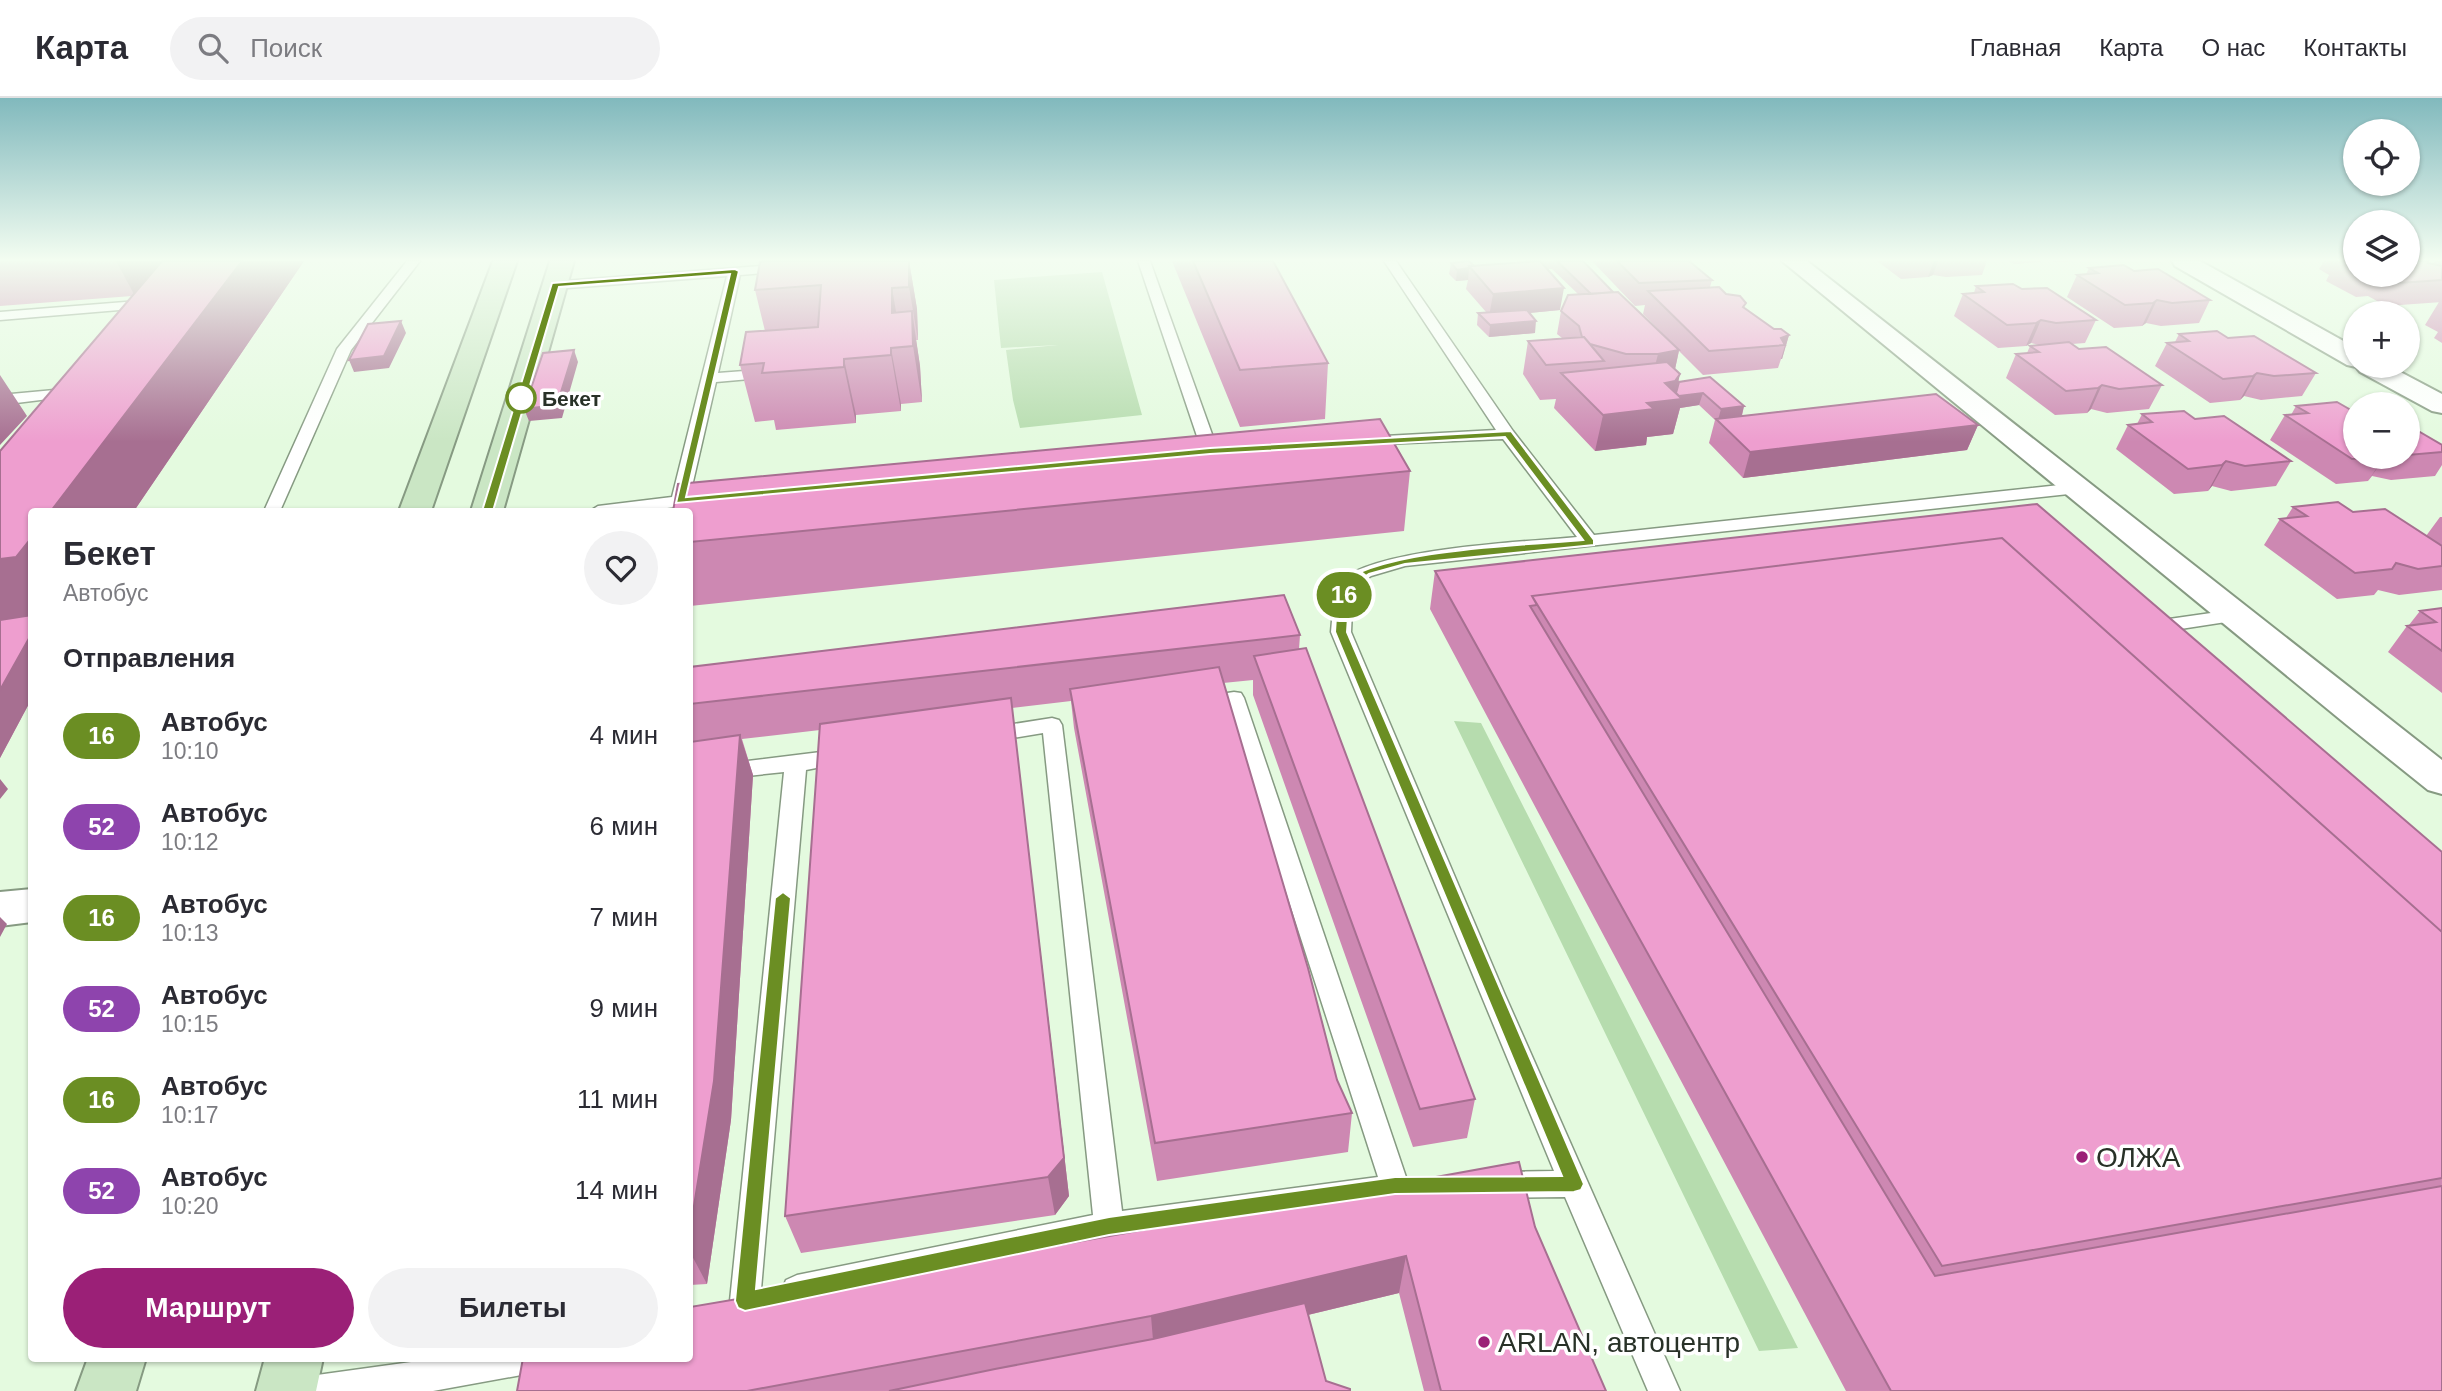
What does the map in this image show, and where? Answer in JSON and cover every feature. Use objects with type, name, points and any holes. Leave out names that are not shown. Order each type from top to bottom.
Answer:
[{"type":"main road","points":[[416,508],[483,321]]},
{"type":"main road","points":[[488,508],[544,321]]},
{"type":"main road","points":[[106,1391],[116,1362]]},
{"type":"main road","points":[[286,1391],[293,1362]]},
{"type":"street","points":[[1869,321],[2078,488],[2232,616],[2442,780]]},
{"type":"street","points":[[2290,321],[2343,352]]},
{"type":"street","points":[[2391,378],[2442,405]]},
{"type":"street","points":[[0,909],[28,906]]},
{"type":"lane","points":[[273,508],[344,349],[366,321]]},
{"type":"lane","points":[[680,501],[724,321]]},
{"type":"lane","points":[[1165,321],[1210,451]]},
{"type":"lane","points":[[1431,321],[1507,434],[1590,542]]},
{"type":"lane","points":[[711,378],[789,371]]},
{"type":"lane","points":[[0,400],[86,387],[64,412]]},
{"type":"lane","points":[[1345,443],[1507,434]]},
{"type":"lane","points":[[1664,1391],[1341,632],[1344,586],[1365,572],[1404,561],[2078,488]]},
{"type":"lane","points":[[623,508],[721,497]]},
{"type":"lane","points":[[2135,630],[2232,616]]},
{"type":"lane","points":[[796,764],[734,1304],[1109,1226],[1409,1186],[1234,698],[1182,706]]},
{"type":"lane","points":[[971,737],[1078,721]]},
{"type":"lane","points":[[1052,725],[1109,1226]]},
{"type":"lane","points":[[693,775],[863,754]]},
{"type":"lane","points":[[1464,1185],[1574,1184]]},
{"type":"lane","points":[[317,1391],[489,1362]]},
{"type":"green space","points":[[998,321],[1116,321],[1142,415],[1020,428],[1006,350],[1058,345],[1001,348]]},
{"type":"green space","points":[[1454,721],[1481,723],[1798,1348],[1759,1351]]},
{"type":"building","points":[[111,321],[196,321],[53,508],[28,508],[28,542],[16,557],[0,559],[0,451]]},
{"type":"building","points":[[401,321],[384,356],[349,360],[368,324]]},
{"type":"building","points":[[818,321],[912,321],[913,346],[891,348],[891,355],[844,359],[844,367],[762,373],[764,363],[740,365],[746,332],[818,327]]},
{"type":"building","points":[[1219,321],[1306,321],[1328,363],[1240,370]]},
{"type":"building","points":[[1486,321],[1532,321],[1490,325]]},
{"type":"building","points":[[1573,321],[1649,321],[1679,350],[1658,354],[1626,354],[1590,344],[1582,337],[1579,326]]},
{"type":"building","points":[[1679,321],[1763,321],[1789,335],[1781,338],[1785,345],[1709,351]]},
{"type":"building","points":[[2002,321],[2039,321],[2036,323],[2007,325]]},
{"type":"building","points":[[2217,331],[2228,338],[2254,336],[2316,373],[2274,376],[2257,373],[2253,376],[2223,379],[2167,343],[2189,341],[2179,334]]},
{"type":"building","points":[[1584,337],[1604,361],[1546,365],[1528,341]]},
{"type":"building","points":[[2069,342],[2079,349],[2106,347],[2162,385],[2119,389],[2102,385],[2098,388],[2066,391],[2016,354],[2039,352],[2030,346]]},
{"type":"building","points":[[574,350],[557,405],[524,409],[543,353]]},
{"type":"building","points":[[1667,362],[1680,374],[1675,381],[1665,383],[1682,399],[1647,403],[1654,409],[1603,415],[1561,373]]},
{"type":"building","points":[[1710,377],[1744,406],[1721,409],[1703,393],[1679,396],[1676,393],[1679,382]]},
{"type":"building","points":[[1936,394],[1978,425],[1750,452],[1716,419]]},
{"type":"building","points":[[2337,402],[2343,405],[2343,453],[2285,415],[2308,413],[2296,406]]},
{"type":"building","points":[[2184,411],[2195,419],[2224,416],[2291,461],[2245,466],[2226,461],[2222,465],[2188,469],[2128,425],[2152,422],[2142,414]]},
{"type":"building","points":[[1380,419],[1410,471],[693,542],[693,508],[674,508],[678,484]]},
{"type":"building","points":[[2420,432],[2442,445],[2442,452],[2420,454]]},
{"type":"building","points":[[2338,502],[2353,512],[2385,509],[2442,546],[2442,566],[2418,569],[2396,563],[2392,569],[2355,573],[2280,519],[2307,516],[2293,507]]},
{"type":"building","points":[[2037,504],[2442,852],[2442,932],[2002,538],[1532,596],[1537,605],[1530,606],[1935,1276],[2442,1186],[2442,1391],[1891,1391],[1435,571]]},
{"type":"building","name":"ОЛЖА","points":[[2002,538],[2442,932],[2442,1178],[1942,1266],[1532,596]]},
{"type":"building","points":[[1284,595],[1300,635],[693,704],[693,667]]},
{"type":"building","points":[[2442,608],[2442,651],[2407,626],[2436,622],[2420,611]]},
{"type":"building","points":[[28,616],[28,640],[0,690],[0,620]]},
{"type":"building","points":[[1306,648],[1475,1099],[1420,1109],[1254,656]]},
{"type":"building","points":[[1219,667],[1308,968],[1337,1080],[1352,1113],[1155,1143],[1070,689]]},
{"type":"building","points":[[1011,698],[1064,1158],[1048,1177],[785,1216],[820,724]]},
{"type":"building","points":[[740,735],[714,1081],[693,1212],[693,742]]},
{"type":"building","points":[[1519,1162],[1535,1227],[1606,1391],[1441,1391],[1406,1256],[1151,1316],[747,1391],[517,1391],[522,1362],[693,1362],[693,1306],[1054,1246]]},
{"type":"building","points":[[1305,1303],[1326,1381],[1350,1391],[889,1391],[1153,1339]]},
{"type":"bus line","name":"16","points":[[488,508],[544,321]]},
{"type":"bus line","name":"16","points":[[724,321],[680,501],[1210,451],[1507,434],[1590,542],[1404,561],[1365,572],[1344,586],[1341,632],[1574,1184],[1395,1186],[1109,1226],[745,1301],[783,898]]},
{"type":"place","name":"Бекет","points":[[521,398]]},
{"type":"place","name":"ОЛЖА","points":[[2082,1157]]},
{"type":"place","name":"ARLAN, автоцентр","points":[[1484,1342]]}]
